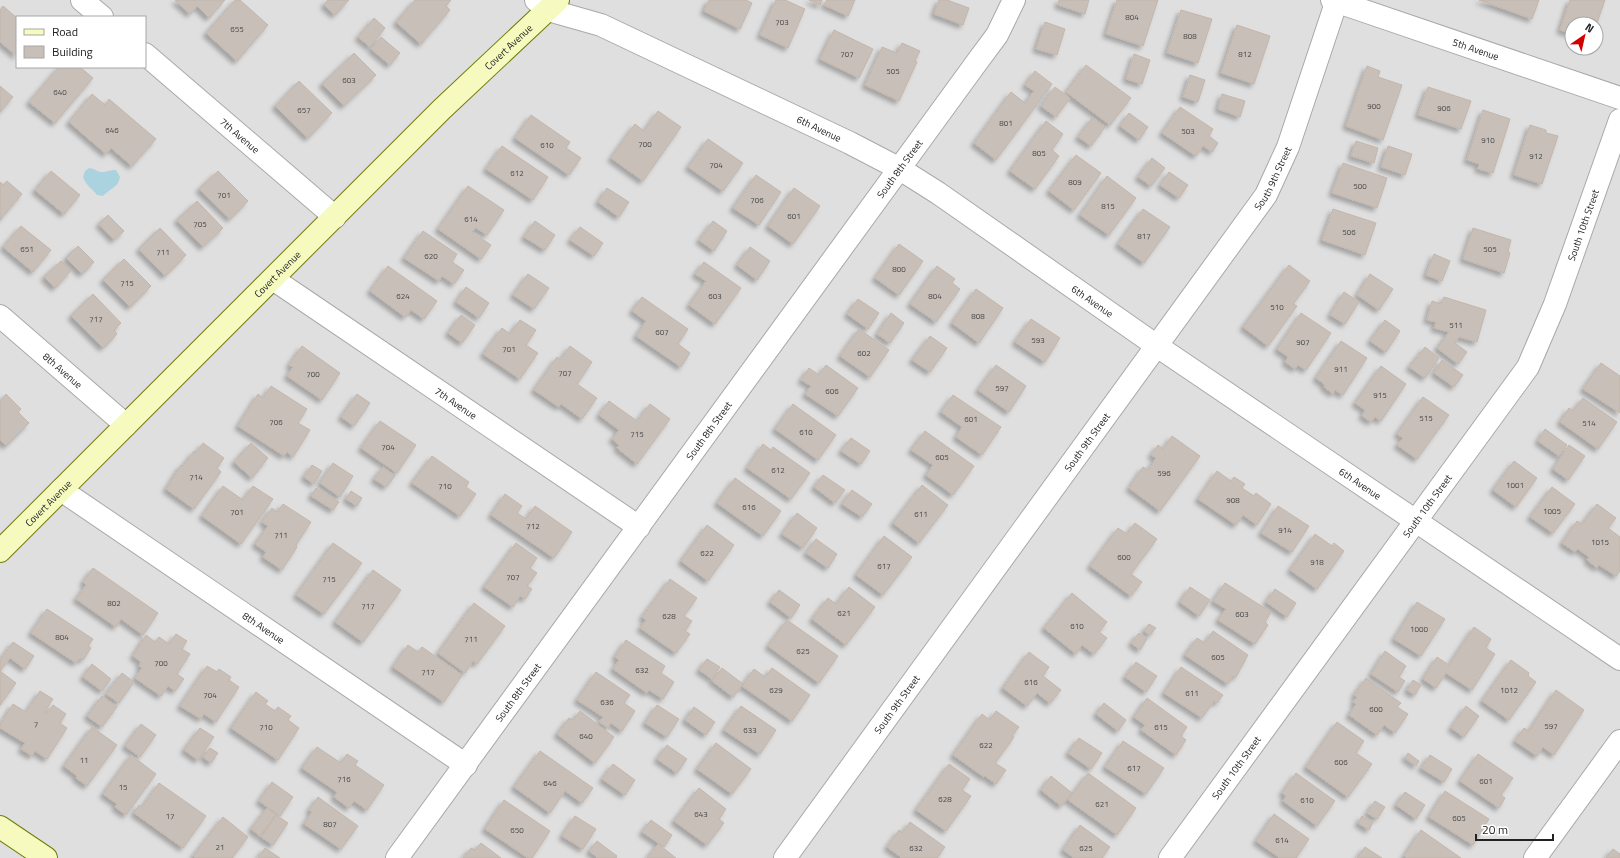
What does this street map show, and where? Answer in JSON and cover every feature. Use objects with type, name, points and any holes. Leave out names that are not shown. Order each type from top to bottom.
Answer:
[{"type":"main road","name":"Covert Avenue","points":[[0,551],[442,110],[547,3]]},
{"type":"main road","points":[[0,827],[39,856]]},
{"type":"street","points":[[82,0],[101,16]]},
{"type":"street","name":"South 8th Street","points":[[397,858],[997,35],[1014,0]]},
{"type":"street","name":"5th Avenue","points":[[1335,1],[1620,98]]},
{"type":"street","name":"South 9th Street","points":[[785,858],[1266,195],[1288,147],[1335,1]]},
{"type":"street","name":"6th Avenue","points":[[547,3],[601,25],[850,143],[900,169],[938,193],[1157,346],[1417,520],[1620,659]]},
{"type":"street","name":"7th Avenue","points":[[146,55],[335,217]]},
{"type":"street","name":"South 10th Street","points":[[1170,858],[1528,367],[1556,304],[1620,120]]},
{"type":"street","name":"7th Avenue","points":[[273,279],[639,527]]},
{"type":"street","name":"8th Avenue","points":[[0,316],[126,425]]},
{"type":"street","name":"8th Avenue","points":[[61,490],[466,765]]},
{"type":"street","points":[[1535,858],[1620,741]]},
{"type":"shaded area","points":[[0,0],[1620,0],[1620,858],[0,858]]},
{"type":"water","points":[[89,168],[102,172],[116,170],[120,177],[119,181],[103,196],[97,195],[86,183],[83,177],[85,171]]},
{"type":"building","points":[[175,0],[225,0],[209,18],[197,6],[190,14]]},
{"type":"building","points":[[235,0],[240,0],[268,25],[237,61],[206,33]]},
{"type":"building","points":[[328,0],[349,0],[335,15],[324,5]]},
{"type":"building","points":[[415,0],[451,0],[446,6],[450,10],[421,44],[396,22]]},
{"type":"building","points":[[709,0],[746,0],[752,3],[740,29],[704,11]]},
{"type":"building","points":[[776,0],[785,0],[805,9],[788,48],[760,35]]},
{"type":"building","points":[[809,0],[822,0],[820,5]]},
{"type":"building","points":[[827,0],[855,0],[848,16],[824,5]]},
{"type":"building","points":[[939,0],[947,0],[969,8],[963,25],[934,14]]},
{"type":"building","points":[[1059,0],[1089,0],[1085,14],[1058,5]]},
{"type":"building","points":[[1117,0],[1158,0],[1143,46],[1106,34]]},
{"type":"building","points":[[1479,0],[1539,0],[1532,19]]},
{"type":"building","points":[[1570,0],[1605,0],[1599,16],[1565,16]]},
{"type":"building","points":[[3,6],[16,17],[16,55],[0,42],[0,10]]},
{"type":"building","points":[[1181,10],[1212,19],[1198,63],[1167,53]]},
{"type":"building","points":[[374,18],[385,28],[370,47],[358,37]]},
{"type":"building","points":[[1564,18],[1564,31],[1560,30]]},
{"type":"building","points":[[1045,22],[1065,29],[1057,55],[1036,49]]},
{"type":"building","points":[[1237,25],[1270,36],[1254,84],[1221,73]]},
{"type":"building","points":[[834,30],[873,49],[859,78],[820,59]]},
{"type":"building","points":[[381,37],[400,53],[390,65],[371,49]]},
{"type":"building","points":[[902,43],[920,51],[915,61],[917,62],[899,101],[865,85],[882,47],[897,53]]},
{"type":"building","points":[[354,53],[376,75],[344,106],[322,84]]},
{"type":"building","points":[[1134,54],[1150,60],[1142,84],[1126,79]]},
{"type":"building","points":[[1086,65],[1131,98],[1110,125],[1066,92]]},
{"type":"building","points":[[1367,66],[1380,71],[1378,77],[1402,85],[1383,140],[1346,126]]},
{"type":"building","points":[[58,68],[81,68],[93,78],[55,123],[29,102]]},
{"type":"building","points":[[1035,71],[1052,84],[996,160],[974,143],[1011,92],[1025,103],[1034,91],[1025,85]]},
{"type":"building","points":[[1190,75],[1205,80],[1198,102],[1183,97]]},
{"type":"building","points":[[299,81],[332,113],[308,138],[275,106]]},
{"type":"building","points":[[0,86],[13,97],[0,112]]},
{"type":"building","points":[[1055,87],[1070,98],[1056,117],[1041,106]]},
{"type":"building","points":[[1428,87],[1471,101],[1461,129],[1418,115]]},
{"type":"building","points":[[92,94],[105,105],[109,99],[156,139],[132,166],[111,148],[106,154],[69,122]]},
{"type":"building","points":[[1222,94],[1245,101],[1240,117],[1218,109]]},
{"type":"building","points":[[1180,107],[1213,129],[1209,136],[1218,143],[1212,152],[1203,146],[1196,156],[1162,133]]},
{"type":"building","points":[[1483,110],[1510,119],[1493,173],[1478,169],[1479,164],[1467,160]]},
{"type":"building","points":[[658,111],[681,127],[643,181],[611,158],[635,124],[644,131]]},
{"type":"building","points":[[1129,113],[1148,127],[1139,140],[1120,126]]},
{"type":"building","points":[[531,115],[570,142],[566,148],[581,158],[569,175],[515,138]]},
{"type":"building","points":[[1092,118],[1105,127],[1091,146],[1078,137]]},
{"type":"building","points":[[1046,121],[1063,134],[1052,150],[1059,156],[1035,189],[1010,171]]},
{"type":"building","points":[[1530,125],[1546,130],[1546,133],[1558,136],[1542,184],[1514,175]]},
{"type":"building","points":[[708,139],[743,163],[723,191],[688,167]]},
{"type":"building","points":[[1356,141],[1378,148],[1374,163],[1351,156]]},
{"type":"building","points":[[502,146],[548,177],[533,200],[486,169]]},
{"type":"building","points":[[1388,146],[1412,154],[1405,175],[1381,167]]},
{"type":"building","points":[[1076,155],[1101,173],[1074,210],[1049,191]]},
{"type":"building","points":[[1152,158],[1165,168],[1151,186],[1138,177]]},
{"type":"building","points":[[1343,163],[1387,178],[1377,208],[1332,193]]},
{"type":"building","points":[[51,171],[80,195],[64,214],[35,190]]},
{"type":"building","points":[[218,171],[248,201],[230,219],[199,189]]},
{"type":"building","points":[[1169,172],[1188,185],[1179,198],[1160,185]]},
{"type":"building","points":[[756,175],[781,192],[759,225],[733,208]]},
{"type":"building","points":[[1107,176],[1136,198],[1109,235],[1080,215]]},
{"type":"building","points":[[7,181],[22,194],[0,220],[0,182],[3,185]]},
{"type":"building","points":[[468,186],[504,210],[487,235],[476,228],[472,232],[491,245],[481,259],[438,229]]},
{"type":"building","points":[[607,188],[629,202],[619,217],[598,202]]},
{"type":"building","points":[[794,188],[820,206],[793,244],[768,226]]},
{"type":"building","points":[[197,201],[223,228],[203,247],[177,220]]},
{"type":"building","points":[[1143,209],[1170,227],[1144,263],[1118,244]]},
{"type":"building","points":[[1333,209],[1376,223],[1365,255],[1322,240]]},
{"type":"building","points":[[108,215],[124,231],[114,240],[99,224]]},
{"type":"building","points":[[535,221],[555,235],[545,250],[524,237]]},
{"type":"building","points":[[713,221],[727,231],[714,251],[699,240]]},
{"type":"building","points":[[21,226],[51,250],[33,272],[3,247]]},
{"type":"building","points":[[580,227],[603,243],[594,256],[570,240]]},
{"type":"building","points":[[160,228],[186,255],[165,276],[139,249]]},
{"type":"building","points":[[1473,228],[1511,240],[1508,252],[1510,253],[1504,273],[1463,259]]},
{"type":"building","points":[[423,231],[457,254],[452,262],[464,270],[454,284],[442,276],[439,281],[404,258]]},
{"type":"building","points":[[899,244],[923,261],[899,295],[875,278]]},
{"type":"building","points":[[78,246],[94,262],[82,274],[66,258]]},
{"type":"building","points":[[750,247],[770,261],[757,280],[737,265]]},
{"type":"building","points":[[1434,254],[1450,261],[1442,281],[1426,275]]},
{"type":"building","points":[[124,259],[151,286],[130,307],[103,280]]},
{"type":"building","points":[[61,261],[71,271],[55,288],[44,277]]},
{"type":"building","points":[[704,262],[741,288],[715,324],[689,305],[706,281],[695,274]]},
{"type":"building","points":[[1289,265],[1310,281],[1293,304],[1297,306],[1268,346],[1243,327]]},
{"type":"building","points":[[388,266],[437,301],[424,319],[411,310],[405,317],[370,291]]},
{"type":"building","points":[[937,266],[955,279],[952,283],[960,289],[936,322],[910,304]]},
{"type":"building","points":[[528,274],[549,288],[534,309],[513,295]]},
{"type":"building","points":[[1370,274],[1393,289],[1379,310],[1357,295]]},
{"type":"building","points":[[466,287],[489,303],[479,318],[456,302]]},
{"type":"building","points":[[976,289],[1003,308],[979,343],[952,323]]},
{"type":"building","points":[[1344,292],[1359,302],[1345,324],[1330,315]]},
{"type":"building","points":[[93,294],[121,323],[114,330],[117,334],[103,348],[71,316]]},
{"type":"building","points":[[642,297],[688,329],[678,344],[690,353],[681,367],[636,336],[646,321],[632,311]]},
{"type":"building","points":[[1444,297],[1486,310],[1477,342],[1459,337],[1455,343],[1467,352],[1458,364],[1437,348],[1449,332],[1434,328],[1436,322],[1427,320],[1432,301],[1441,304]]},
{"type":"building","points":[[858,299],[879,313],[868,329],[847,314]]},
{"type":"building","points":[[891,313],[904,323],[890,343],[877,334]]},
{"type":"building","points":[[1301,313],[1331,333],[1306,370],[1298,365],[1295,369],[1285,362],[1288,357],[1277,349]]},
{"type":"building","points":[[461,315],[475,325],[462,343],[448,333]]},
{"type":"building","points":[[1031,319],[1060,338],[1045,362],[1015,342]]},
{"type":"building","points":[[520,320],[536,330],[526,345],[538,353],[520,379],[483,354],[502,328],[510,334]]},
{"type":"building","points":[[1385,320],[1400,331],[1386,352],[1370,341]]},
{"type":"building","points":[[859,329],[889,350],[870,377],[840,356]]},
{"type":"building","points":[[930,336],[947,348],[930,372],[912,360]]},
{"type":"building","points":[[1341,341],[1367,358],[1343,395],[1335,390],[1333,394],[1316,378]]},
{"type":"building","points":[[302,346],[340,373],[322,400],[287,376],[293,367],[289,365]]},
{"type":"building","points":[[570,346],[592,362],[577,384],[597,398],[582,419],[561,404],[559,407],[534,390],[557,357],[560,360]]},
{"type":"building","points":[[1425,347],[1439,358],[1425,378],[1409,367]]},
{"type":"building","points":[[1442,360],[1463,375],[1454,387],[1434,373]]},
{"type":"building","points":[[1601,363],[1620,376],[1620,413],[1583,389]]},
{"type":"building","points":[[826,365],[858,388],[838,416],[805,394],[811,386],[801,380],[809,368],[819,375]]},
{"type":"building","points":[[996,365],[1026,386],[1009,412],[978,390]]},
{"type":"building","points":[[1381,366],[1406,384],[1381,421],[1375,417],[1371,422],[1362,416],[1365,410],[1355,403]]},
{"type":"building","points":[[271,386],[307,409],[298,423],[310,430],[293,457],[287,452],[284,456],[238,426],[258,394],[263,398]]},
{"type":"building","points":[[6,394],[21,409],[18,412],[29,423],[6,446],[0,440],[0,401]]},
{"type":"building","points":[[357,394],[370,403],[354,426],[341,417]]},
{"type":"building","points":[[953,395],[1001,427],[982,455],[956,437],[962,427],[941,412]]},
{"type":"building","points":[[1423,397],[1449,415],[1417,459],[1397,445],[1403,438],[1397,434]]},
{"type":"building","points":[[1583,398],[1617,422],[1598,449],[1560,422],[1569,408],[1573,411]]},
{"type":"building","points":[[609,401],[637,421],[650,404],[670,419],[637,464],[617,448],[619,445],[612,439],[619,430],[599,415]]},
{"type":"building","points":[[793,404],[836,435],[818,460],[775,429]]},
{"type":"building","points":[[380,421],[416,445],[397,473],[361,448]]},
{"type":"building","points":[[1545,429],[1567,445],[1559,456],[1538,441]]},
{"type":"building","points":[[925,431],[974,466],[953,495],[926,475],[933,465],[911,450]]},
{"type":"building","points":[[1172,436],[1200,456],[1160,511],[1129,488],[1143,467],[1148,470],[1156,458],[1151,455],[1158,445],[1163,449]]},
{"type":"building","points":[[851,438],[870,451],[861,464],[841,451]]},
{"type":"building","points":[[203,443],[224,458],[217,468],[221,472],[194,509],[166,489],[181,465],[183,466],[194,451],[196,453]]},
{"type":"building","points":[[251,443],[268,458],[252,478],[234,462]]},
{"type":"building","points":[[763,444],[771,450],[773,447],[810,473],[791,499],[747,468]]},
{"type":"building","points":[[1569,445],[1585,456],[1568,480],[1553,469]]},
{"type":"building","points":[[432,456],[469,482],[466,487],[476,494],[460,516],[412,483]]},
{"type":"building","points":[[1514,461],[1537,478],[1516,507],[1493,490]]},
{"type":"building","points":[[333,463],[353,476],[340,497],[320,483]]},
{"type":"building","points":[[312,465],[322,471],[314,484],[304,477]]},
{"type":"building","points":[[383,467],[395,476],[386,487],[374,479]]},
{"type":"building","points":[[1217,471],[1231,481],[1234,477],[1245,484],[1242,488],[1254,496],[1256,493],[1271,504],[1257,525],[1243,515],[1236,525],[1198,499]]},
{"type":"building","points":[[823,475],[845,490],[835,503],[814,487]]},
{"type":"building","points":[[735,478],[781,511],[763,536],[717,503]]},
{"type":"building","points":[[922,485],[948,505],[919,543],[893,523]]},
{"type":"building","points":[[223,486],[243,500],[253,486],[273,499],[241,544],[202,516]]},
{"type":"building","points":[[1552,487],[1575,504],[1553,533],[1530,517]]},
{"type":"building","points":[[316,488],[339,502],[333,510],[311,496]]},
{"type":"building","points":[[852,490],[872,504],[862,517],[842,504]]},
{"type":"building","points":[[351,491],[362,498],[357,506],[346,499]]},
{"type":"building","points":[[505,494],[522,506],[517,513],[526,519],[535,506],[572,532],[554,558],[491,515]]},
{"type":"building","points":[[283,504],[311,522],[282,570],[263,557],[266,552],[255,544],[268,526],[262,522],[272,508],[277,512]]},
{"type":"building","points":[[1597,504],[1616,518],[1608,528],[1620,537],[1620,571],[1616,576],[1599,565],[1597,568],[1587,560],[1589,557],[1578,549],[1575,552],[1562,543],[1577,521],[1582,524]]},
{"type":"building","points":[[1278,506],[1309,526],[1292,552],[1261,533]]},
{"type":"building","points":[[797,513],[817,528],[803,548],[782,534]]},
{"type":"building","points":[[1135,523],[1157,539],[1131,574],[1142,582],[1131,596],[1090,566],[1118,528],[1127,534]]},
{"type":"building","points":[[707,525],[734,545],[708,581],[681,561]]},
{"type":"building","points":[[1315,534],[1332,546],[1334,543],[1344,551],[1317,589],[1290,570]]},
{"type":"building","points":[[884,536],[912,557],[883,595],[856,575]]},
{"type":"building","points":[[816,539],[837,554],[828,568],[806,553]]},
{"type":"building","points":[[333,543],[362,563],[324,614],[296,595]]},
{"type":"building","points":[[516,543],[537,558],[530,568],[537,573],[527,586],[532,589],[525,599],[520,596],[513,607],[484,587]]},
{"type":"building","points":[[93,568],[158,613],[143,635],[121,619],[116,627],[76,599],[86,585],[83,582]]},
{"type":"building","points":[[373,570],[401,590],[363,642],[335,622]]},
{"type":"building","points":[[670,579],[697,598],[684,616],[692,621],[685,631],[690,634],[676,653],[640,628],[646,620],[642,617]]},
{"type":"building","points":[[1225,583],[1271,612],[1265,622],[1268,625],[1255,644],[1218,620],[1226,609],[1213,601]]},
{"type":"building","points":[[849,587],[875,607],[846,645],[812,619],[828,598],[836,604]]},
{"type":"building","points":[[1190,587],[1210,600],[1199,616],[1180,602]]},
{"type":"building","points":[[1275,589],[1296,603],[1287,617],[1266,602]]},
{"type":"building","points":[[779,590],[800,605],[791,618],[770,602]]},
{"type":"building","points":[[1072,593],[1107,622],[1099,632],[1107,638],[1094,654],[1082,645],[1076,654],[1044,628]]},
{"type":"building","points":[[1417,602],[1445,619],[1421,656],[1394,639]]},
{"type":"building","points":[[474,603],[505,626],[477,664],[473,661],[465,673],[438,653]]},
{"type":"building","points":[[47,609],[93,639],[88,646],[91,648],[83,660],[80,658],[76,663],[31,633]]},
{"type":"building","points":[[787,620],[838,656],[819,683],[768,646]]},
{"type":"building","points":[[1149,624],[1156,628],[1150,635],[1144,631]]},
{"type":"building","points":[[1474,627],[1491,639],[1486,648],[1495,654],[1472,690],[1446,673],[1436,688],[1423,679],[1437,657],[1449,665]]},
{"type":"building","points":[[1213,631],[1248,655],[1236,677],[1233,676],[1228,684],[1185,655],[1197,638],[1205,643]]},
{"type":"building","points":[[1139,633],[1147,639],[1140,650],[1131,643]]},
{"type":"building","points":[[176,634],[187,641],[182,649],[190,654],[177,674],[184,679],[175,691],[168,686],[161,696],[135,678],[142,668],[139,666],[141,662],[133,656],[146,635],[155,642],[159,637],[169,644]]},
{"type":"building","points":[[626,640],[665,666],[661,673],[674,682],[663,699],[649,690],[647,693],[613,669],[619,660],[615,657]]},
{"type":"building","points":[[13,642],[34,656],[25,669],[10,658],[0,671],[0,660]]},
{"type":"building","points":[[408,645],[418,652],[422,647],[462,675],[444,702],[393,667]]},
{"type":"building","points":[[1385,651],[1406,666],[1399,677],[1405,681],[1398,692],[1371,674]]},
{"type":"building","points":[[1029,652],[1049,667],[1043,676],[1061,690],[1050,703],[1037,693],[1027,706],[1003,688]]},
{"type":"building","points":[[707,659],[720,667],[712,679],[699,670]]},
{"type":"building","points":[[1511,660],[1529,673],[1528,676],[1536,682],[1509,720],[1482,701]]},
{"type":"building","points":[[1136,662],[1157,676],[1146,692],[1125,677]]},
{"type":"building","points":[[92,664],[111,679],[102,691],[83,677]]},
{"type":"building","points":[[207,666],[217,672],[219,669],[231,677],[229,680],[239,687],[216,722],[204,714],[201,719],[180,706]]},
{"type":"building","points":[[1181,667],[1223,695],[1217,703],[1214,701],[1202,718],[1164,693]]},
{"type":"building","points":[[722,668],[743,684],[733,697],[712,681]]},
{"type":"building","points":[[772,668],[810,695],[792,721],[742,686],[754,669],[765,677]]},
{"type":"building","points":[[0,671],[16,683],[0,705]]},
{"type":"building","points":[[596,672],[630,695],[624,703],[635,711],[622,731],[611,723],[608,728],[599,722],[603,717],[577,700]]},
{"type":"building","points":[[122,673],[134,682],[119,703],[106,694]]},
{"type":"building","points":[[1366,678],[1401,703],[1397,707],[1408,714],[1395,733],[1384,725],[1377,735],[1349,715],[1356,704],[1353,702],[1357,697],[1354,695]]},
{"type":"building","points":[[1413,680],[1421,685],[1415,695],[1407,690]]},
{"type":"building","points":[[1556,690],[1584,710],[1554,755],[1543,747],[1537,756],[1515,741],[1524,728],[1529,731]]},
{"type":"building","points":[[40,691],[53,699],[44,712],[47,714],[53,705],[66,714],[60,723],[67,728],[47,759],[35,751],[32,756],[21,749],[25,743],[0,728],[0,725],[13,704],[26,712]]},
{"type":"building","points":[[256,692],[268,701],[265,704],[275,711],[278,707],[291,716],[288,720],[299,728],[278,760],[231,728]]},
{"type":"building","points":[[102,696],[117,707],[102,727],[87,716]]},
{"type":"building","points":[[1147,698],[1187,727],[1181,736],[1186,740],[1176,755],[1141,730],[1145,725],[1134,717]]},
{"type":"building","points":[[1104,703],[1126,720],[1118,731],[1096,714]]},
{"type":"building","points":[[657,705],[679,719],[667,737],[645,723]]},
{"type":"building","points":[[741,706],[776,730],[760,754],[724,730]]},
{"type":"building","points":[[1466,706],[1479,716],[1464,737],[1451,728]]},
{"type":"building","points":[[694,707],[715,722],[706,735],[685,720]]},
{"type":"building","points":[[580,711],[614,737],[595,763],[557,734],[569,718],[573,720]]},
{"type":"building","points":[[996,711],[1019,727],[1012,736],[1014,737],[995,763],[1006,770],[996,784],[953,755],[982,714],[990,720]]},
{"type":"building","points":[[1337,722],[1364,741],[1356,753],[1372,764],[1348,797],[1306,767]]},
{"type":"building","points":[[141,724],[156,735],[140,757],[125,746]]},
{"type":"building","points":[[92,727],[117,745],[87,786],[64,766]]},
{"type":"building","points":[[200,728],[214,737],[198,760],[184,750]]},
{"type":"building","points":[[1079,738],[1102,753],[1091,769],[1068,753]]},
{"type":"building","points":[[1123,741],[1164,768],[1146,794],[1105,767]]},
{"type":"building","points":[[716,743],[751,769],[732,794],[697,769]]},
{"type":"building","points":[[667,745],[687,759],[677,773],[657,759]]},
{"type":"building","points":[[317,747],[341,763],[347,754],[358,761],[355,765],[384,785],[367,810],[354,801],[349,808],[334,797],[337,792],[302,768]]},
{"type":"building","points":[[210,748],[218,753],[211,763],[203,757]]},
{"type":"building","points":[[540,751],[593,788],[582,803],[565,791],[550,813],[514,787]]},
{"type":"building","points":[[1408,753],[1419,761],[1416,766],[1405,758]]},
{"type":"building","points":[[1478,754],[1513,778],[1501,795],[1505,798],[1499,808],[1460,781]]},
{"type":"building","points":[[131,755],[156,774],[126,815],[115,807],[117,804],[103,794]]},
{"type":"building","points":[[1430,755],[1452,769],[1444,782],[1421,768]]},
{"type":"building","points":[[613,764],[635,780],[625,795],[602,779]]},
{"type":"building","points":[[949,764],[970,779],[962,790],[971,796],[946,831],[916,810]]},
{"type":"building","points":[[1088,773],[1136,808],[1117,835],[1068,800]]},
{"type":"building","points":[[1296,773],[1335,801],[1317,826],[1283,801],[1286,796],[1282,793]]},
{"type":"building","points":[[1051,776],[1072,793],[1061,806],[1041,790]]},
{"type":"building","points":[[272,782],[293,797],[280,816],[259,801]]},
{"type":"building","points":[[159,783],[206,816],[183,848],[134,813],[139,805],[142,807]]},
{"type":"building","points":[[699,788],[726,809],[719,819],[724,823],[707,845],[674,821]]},
{"type":"building","points":[[1445,791],[1489,819],[1473,845],[1429,817]]},
{"type":"building","points":[[1405,792],[1425,805],[1416,819],[1396,805]]},
{"type":"building","points":[[318,797],[358,826],[341,849],[304,824],[312,812],[309,810]]},
{"type":"building","points":[[504,800],[550,831],[532,858],[528,858],[485,829]]},
{"type":"building","points":[[1375,801],[1385,807],[1377,819],[1367,813]]},
{"type":"building","points":[[267,808],[276,815],[260,836],[251,829]]},
{"type":"building","points":[[1274,814],[1309,839],[1296,858],[1280,858],[1256,841]]},
{"type":"building","points":[[276,815],[288,823],[273,845],[261,837]]},
{"type":"building","points":[[575,816],[596,829],[583,849],[562,836]]},
{"type":"building","points":[[1362,816],[1373,822],[1369,830],[1358,823]]},
{"type":"building","points":[[223,817],[248,837],[232,858],[195,858],[193,856]]},
{"type":"building","points":[[651,820],[672,835],[664,847],[642,832]]},
{"type":"building","points":[[910,822],[945,847],[937,858],[902,858],[887,847],[899,830],[902,833]]},
{"type":"building","points":[[1080,825],[1110,847],[1102,858],[1074,858],[1063,850]]},
{"type":"building","points":[[1421,830],[1461,858],[1406,858],[1404,856]]},
{"type":"building","points":[[597,841],[617,856],[616,858],[598,858],[589,851]]},
{"type":"building","points":[[481,843],[501,858],[463,858],[471,848],[475,850]]},
{"type":"building","points":[[658,844],[676,858],[647,858]]},
{"type":"building","points":[[1365,847],[1382,858],[1357,858]]},
{"type":"building","points":[[265,848],[280,858],[258,858]]},
{"type":"building","points":[[1613,849],[1620,854],[1620,858],[1606,858]]}]
